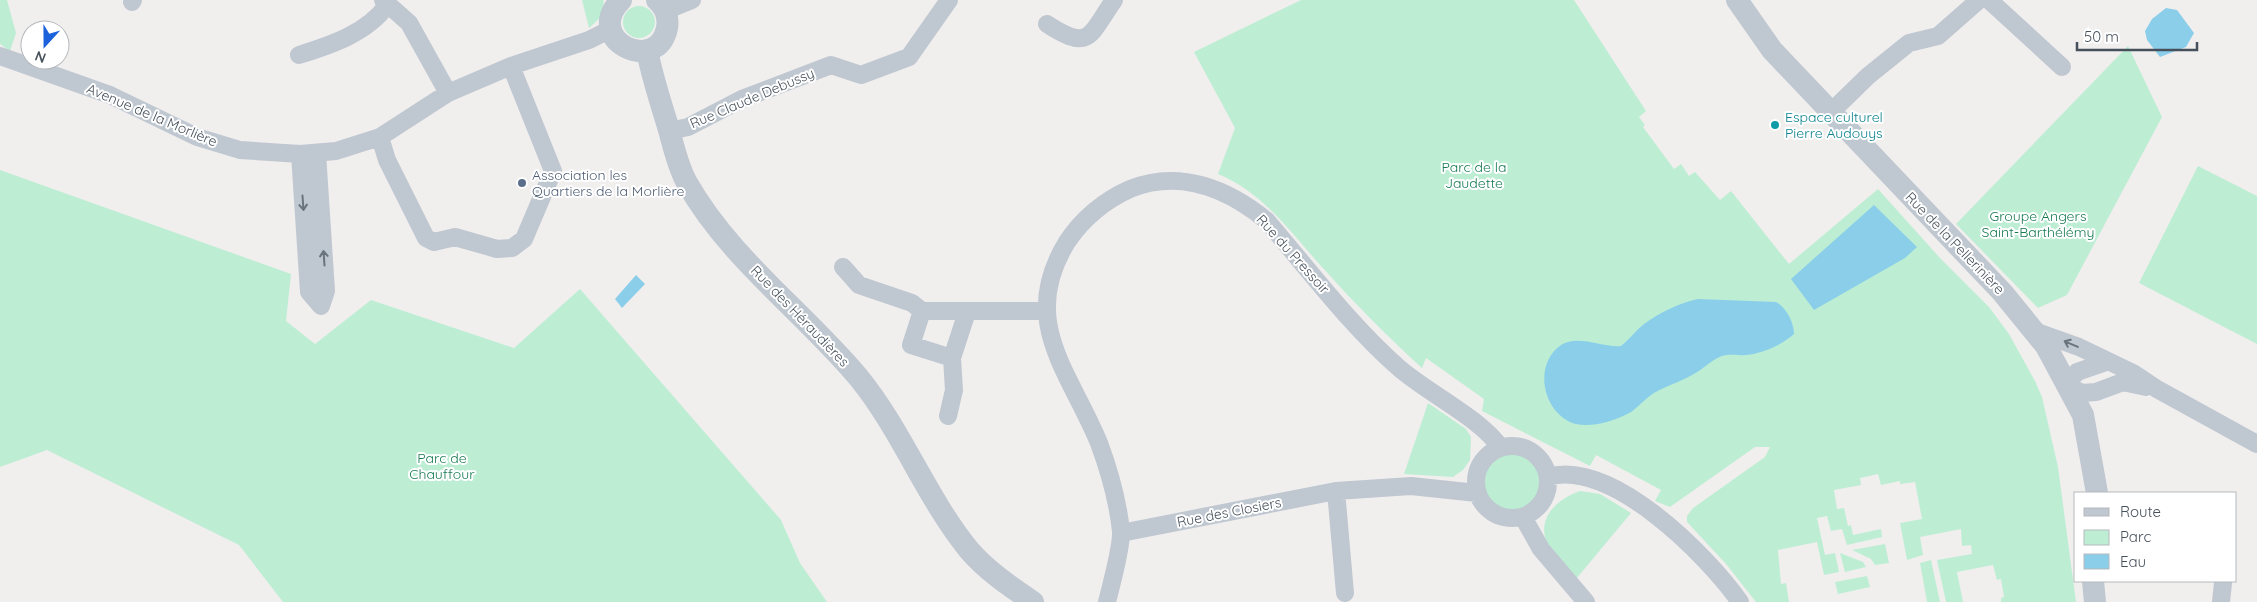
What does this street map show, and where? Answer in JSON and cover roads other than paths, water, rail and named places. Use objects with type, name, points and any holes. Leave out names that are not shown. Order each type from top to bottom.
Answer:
[{"type":"street","points":[[620,0],[611,15],[611,29],[616,40],[624,47],[636,51],[647,50],[658,44],[665,34],[668,23],[661,5],[692,0]]},
{"type":"street","name":"Rue Claude Debussy","points":[[670,131],[688,127],[742,99],[831,64],[861,75],[909,57],[949,0]]},
{"type":"street","points":[[1047,24],[1067,37],[1078,40],[1089,36],[1114,0]]},
{"type":"street","name":"Rue de la Pellerinière","points":[[1737,0],[1772,50],[2002,292],[2046,346],[2083,416],[2097,492]]},
{"type":"street","points":[[1830,113],[1868,76],[1909,43],[1938,36],[1979,0]]},
{"type":"street","points":[[1989,0],[2062,67]]},
{"type":"street","points":[[299,55],[330,46],[354,33],[371,22],[386,2],[409,23],[448,93]]},
{"type":"street","name":"Avenue de la Morlière","points":[[0,56],[110,95],[197,137],[240,150],[300,154],[336,151],[380,137],[448,93],[511,66],[589,40],[611,29]]},
{"type":"street","name":"Rue des Héraudières","points":[[647,50],[651,71],[677,158],[687,183],[705,211],[770,286],[817,331],[860,379],[882,408],[953,529],[970,551],[1010,586],[1033,602]]},
{"type":"street","points":[[380,137],[387,160],[426,238],[434,242],[454,237],[497,250],[512,248],[524,239],[553,171],[511,66]]},
{"type":"street","points":[[300,154],[309,292],[321,306],[326,291],[318,153]]},
{"type":"street","name":"Rue du Pressoir","points":[[1107,602],[1121,533],[1099,444],[1057,357],[1046,311],[1055,266],[1072,235],[1092,212],[1118,194],[1150,183],[1186,182],[1207,186],[1227,193],[1247,205],[1267,221],[1392,362],[1428,391],[1486,431],[1501,448]]},
{"type":"street","points":[[843,267],[859,285],[912,304],[922,311],[1046,311]]},
{"type":"street","points":[[922,311],[912,345],[952,358]]},
{"type":"street","points":[[948,416],[954,390],[952,358],[967,312]]},
{"type":"street","points":[[2034,330],[2079,347],[2106,362],[2133,373],[2157,389],[2257,444]]},
{"type":"street","points":[[2083,492],[2069,421],[2066,385],[2077,372],[2106,362]]},
{"type":"street","points":[[2066,385],[2082,393],[2096,392],[2123,382],[2157,389]]},
{"type":"street","points":[[2083,416],[2087,402],[2096,392]]},
{"type":"street","points":[[1512,446],[1529,450],[1542,461],[1548,477],[1548,488],[1541,504],[1533,512],[1523,517],[1512,518],[1495,514],[1482,503],[1477,493],[1476,482],[1480,465],[1486,456],[1501,448],[1512,446]]},
{"type":"street","points":[[1548,477],[1566,474],[1595,480],[1664,520],[1718,572],[1740,602]]},
{"type":"street","name":"Rue des Closiers","points":[[1121,533],[1336,491],[1411,486],[1477,493]]},
{"type":"street","points":[[1336,491],[1345,593]]},
{"type":"street","points":[[1523,517],[1541,549],[1586,602]]},
{"type":"street","points":[[2093,582],[2096,602]]},
{"type":"street","points":[[2108,582],[2110,602]]},
{"type":"street","points":[[2221,602],[2222,583]]},
{"type":"water","points":[[2166,8],[2177,10],[2194,33],[2186,47],[2160,57],[2147,40],[2145,31],[2152,19]]},
{"type":"water","points":[[1874,205],[1917,247],[1905,258],[1814,310],[1791,279]]},
{"type":"water","points":[[636,275],[645,284],[622,308],[615,299]]},
{"type":"water","points":[[1698,299],[1776,302],[1789,315],[1794,334],[1772,348],[1746,355],[1726,355],[1719,358],[1683,380],[1654,393],[1631,412],[1619,418],[1597,424],[1583,425],[1565,419],[1556,411],[1545,389],[1544,376],[1546,365],[1552,354],[1561,345],[1568,342],[1583,341],[1621,346],[1656,316]]},
{"type":"place","name":"Espace culturel Pierre Audouys","points":[[1775,125]]},
{"type":"place","name":"Association les Quartiers de la Morlière","points":[[522,183]]},
{"type":"park label","name":"Parc de la Jaudette","points":[[1474,176]]},
{"type":"park label","name":"Groupe Angers Saint-Barthélémy","points":[[2038,224]]},
{"type":"park label","name":"Parc de Chauffour","points":[[442,466]]}]
